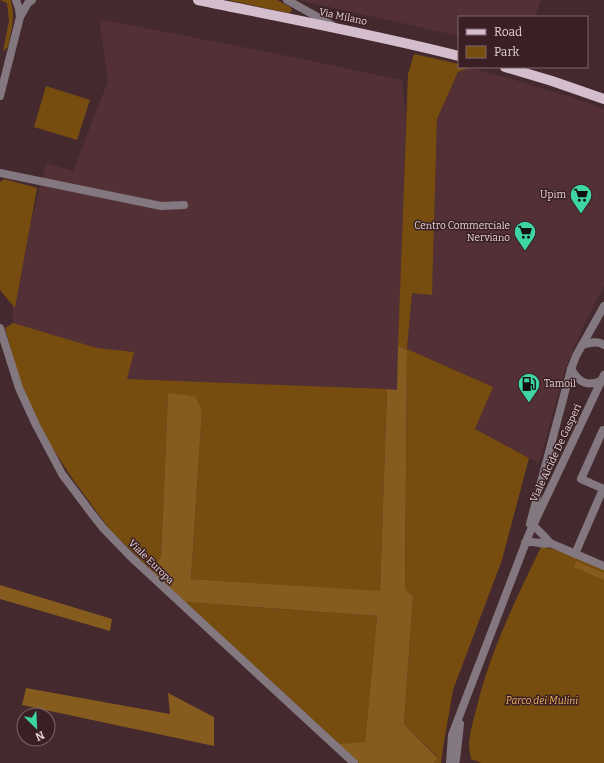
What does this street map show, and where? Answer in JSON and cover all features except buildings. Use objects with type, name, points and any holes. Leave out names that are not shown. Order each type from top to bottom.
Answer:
[{"type":"main road","name":"Via Milano","points":[[198,0],[338,28],[458,56]]},
{"type":"main road","points":[[508,68],[604,99]]},
{"type":"street","points":[[16,0],[20,17]]},
{"type":"street","points":[[287,0],[338,28]]},
{"type":"street","points":[[0,96],[20,17],[30,1]]},
{"type":"street","points":[[552,81],[604,104]]},
{"type":"street","points":[[0,173],[161,206],[184,205]]},
{"type":"street","name":"Viale Alcide De Gasperi","points":[[522,552],[530,530],[571,369],[576,356],[604,306]]},
{"type":"street","name":"Viale Europa","points":[[0,328],[19,388],[36,425],[62,474],[103,528],[130,556],[354,763]]},
{"type":"street","points":[[582,345],[593,342],[604,346]]},
{"type":"street","name":"Viale Alcide De Gasperi","points":[[571,369],[576,377],[584,383],[593,384],[603,378]]},
{"type":"street","name":"Viale Alcide De Gasperi","points":[[450,763],[452,735],[530,530],[603,378]]},
{"type":"street","points":[[575,554],[604,489],[581,479],[604,430]]},
{"type":"street","points":[[534,542],[531,538],[530,530],[543,535],[550,543],[604,566]]},
{"type":"street","points":[[526,543],[530,541],[540,544],[550,543]]},
{"type":"street","name":"Viale Alcide De Gasperi","points":[[456,763],[462,709]]},
{"type":"shaded area","points":[[298,0],[541,0],[535,16],[458,16],[458,36]]},
{"type":"shaded area","points":[[99,19],[402,80],[406,114],[397,390],[126,379],[134,352],[95,350],[13,327],[12,298],[46,163],[73,171],[108,81]]},
{"type":"shaded area","points":[[469,68],[509,78],[604,109],[604,286],[583,327],[566,367],[539,463],[475,429],[493,387],[407,350],[412,293],[432,295],[437,119],[458,72]]},
{"type":"shaded area","points":[[398,346],[407,350],[405,589],[413,597],[404,724],[438,758],[434,763],[359,763],[339,744],[365,742],[377,616],[185,602],[153,572],[161,556],[168,393],[195,396],[202,410],[191,579],[380,591],[387,389],[397,390]]},
{"type":"shaded area","points":[[576,561],[604,573],[604,580],[574,567]]},
{"type":"shaded area","points":[[0,585],[112,619],[110,631],[0,599]]},
{"type":"shaded area","points":[[26,688],[170,714],[168,693],[214,717],[214,746],[56,712],[56,707],[31,707],[22,705]]},
{"type":"green space","points":[[0,0],[11,0],[13,13],[8,47],[3,51],[9,21],[7,3]]},
{"type":"green space","points":[[228,0],[277,0],[290,7],[292,10],[288,13]]},
{"type":"green space","points":[[414,54],[458,64],[458,68],[469,68],[458,72],[437,119],[432,295],[412,293],[407,349],[493,387],[475,429],[529,458],[502,560],[453,690],[441,763],[434,763],[438,757],[404,724],[413,597],[405,589],[407,350],[398,346],[408,74]]},
{"type":"green space","points":[[46,86],[90,100],[77,140],[34,127]]},
{"type":"green space","points":[[4,179],[37,188],[15,308],[0,290],[0,182]]},
{"type":"green space","points":[[13,323],[97,348],[134,352],[127,379],[387,389],[380,592],[191,579],[202,410],[195,396],[168,394],[161,556],[153,572],[110,530],[74,481],[49,443],[20,383],[5,328]]},
{"type":"green space","name":"Parco dei Mulini","points":[[541,547],[557,550],[604,570],[604,763],[481,763],[471,759],[469,750],[470,733],[490,662]]},
{"type":"green space","points":[[185,602],[377,616],[365,743],[339,744]]},
{"type":"place","name":"Upim","points":[[581,214]]},
{"type":"place","name":"Centro Commerciale Nerviano","points":[[525,252]]},
{"type":"place","name":"Tamoil","points":[[529,404]]}]
